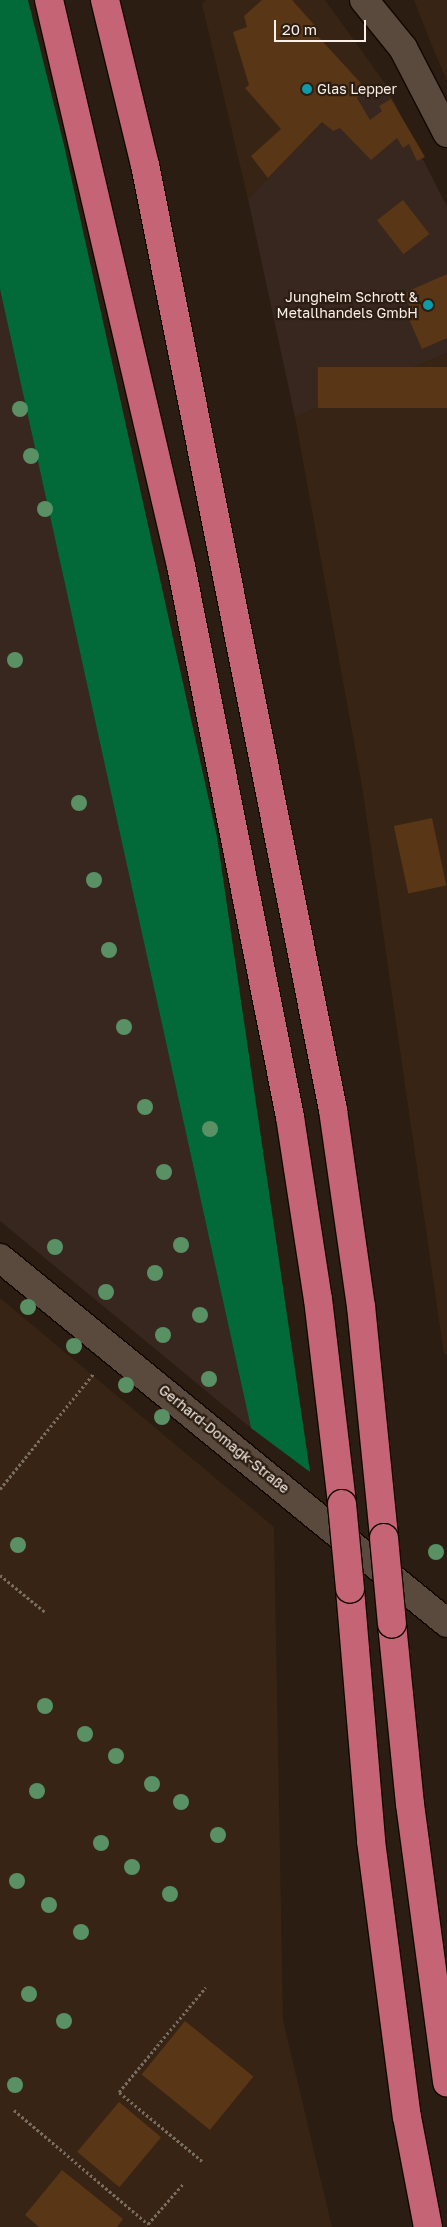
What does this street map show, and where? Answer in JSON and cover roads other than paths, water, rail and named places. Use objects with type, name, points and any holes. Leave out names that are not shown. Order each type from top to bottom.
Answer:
[{"type":"highway","points":[[49,0],[181,566],[290,1117],[318,1299],[342,1504],[371,1841],[407,2117],[428,2227]]},
{"type":"highway","points":[[105,0],[146,165],[333,1110],[361,1306],[411,1814],[447,2082]]},
{"type":"street","points":[[364,0],[403,48],[447,133]]},
{"type":"street","name":"Gerhard-Domagk-Straße","points":[[0,1258],[447,1623]]},
{"type":"place","name":"Glas Lepper","points":[[307,89]]},
{"type":"place","name":"Jungheim Schrott & Metallhandels GmbH","points":[[428,305]]}]
